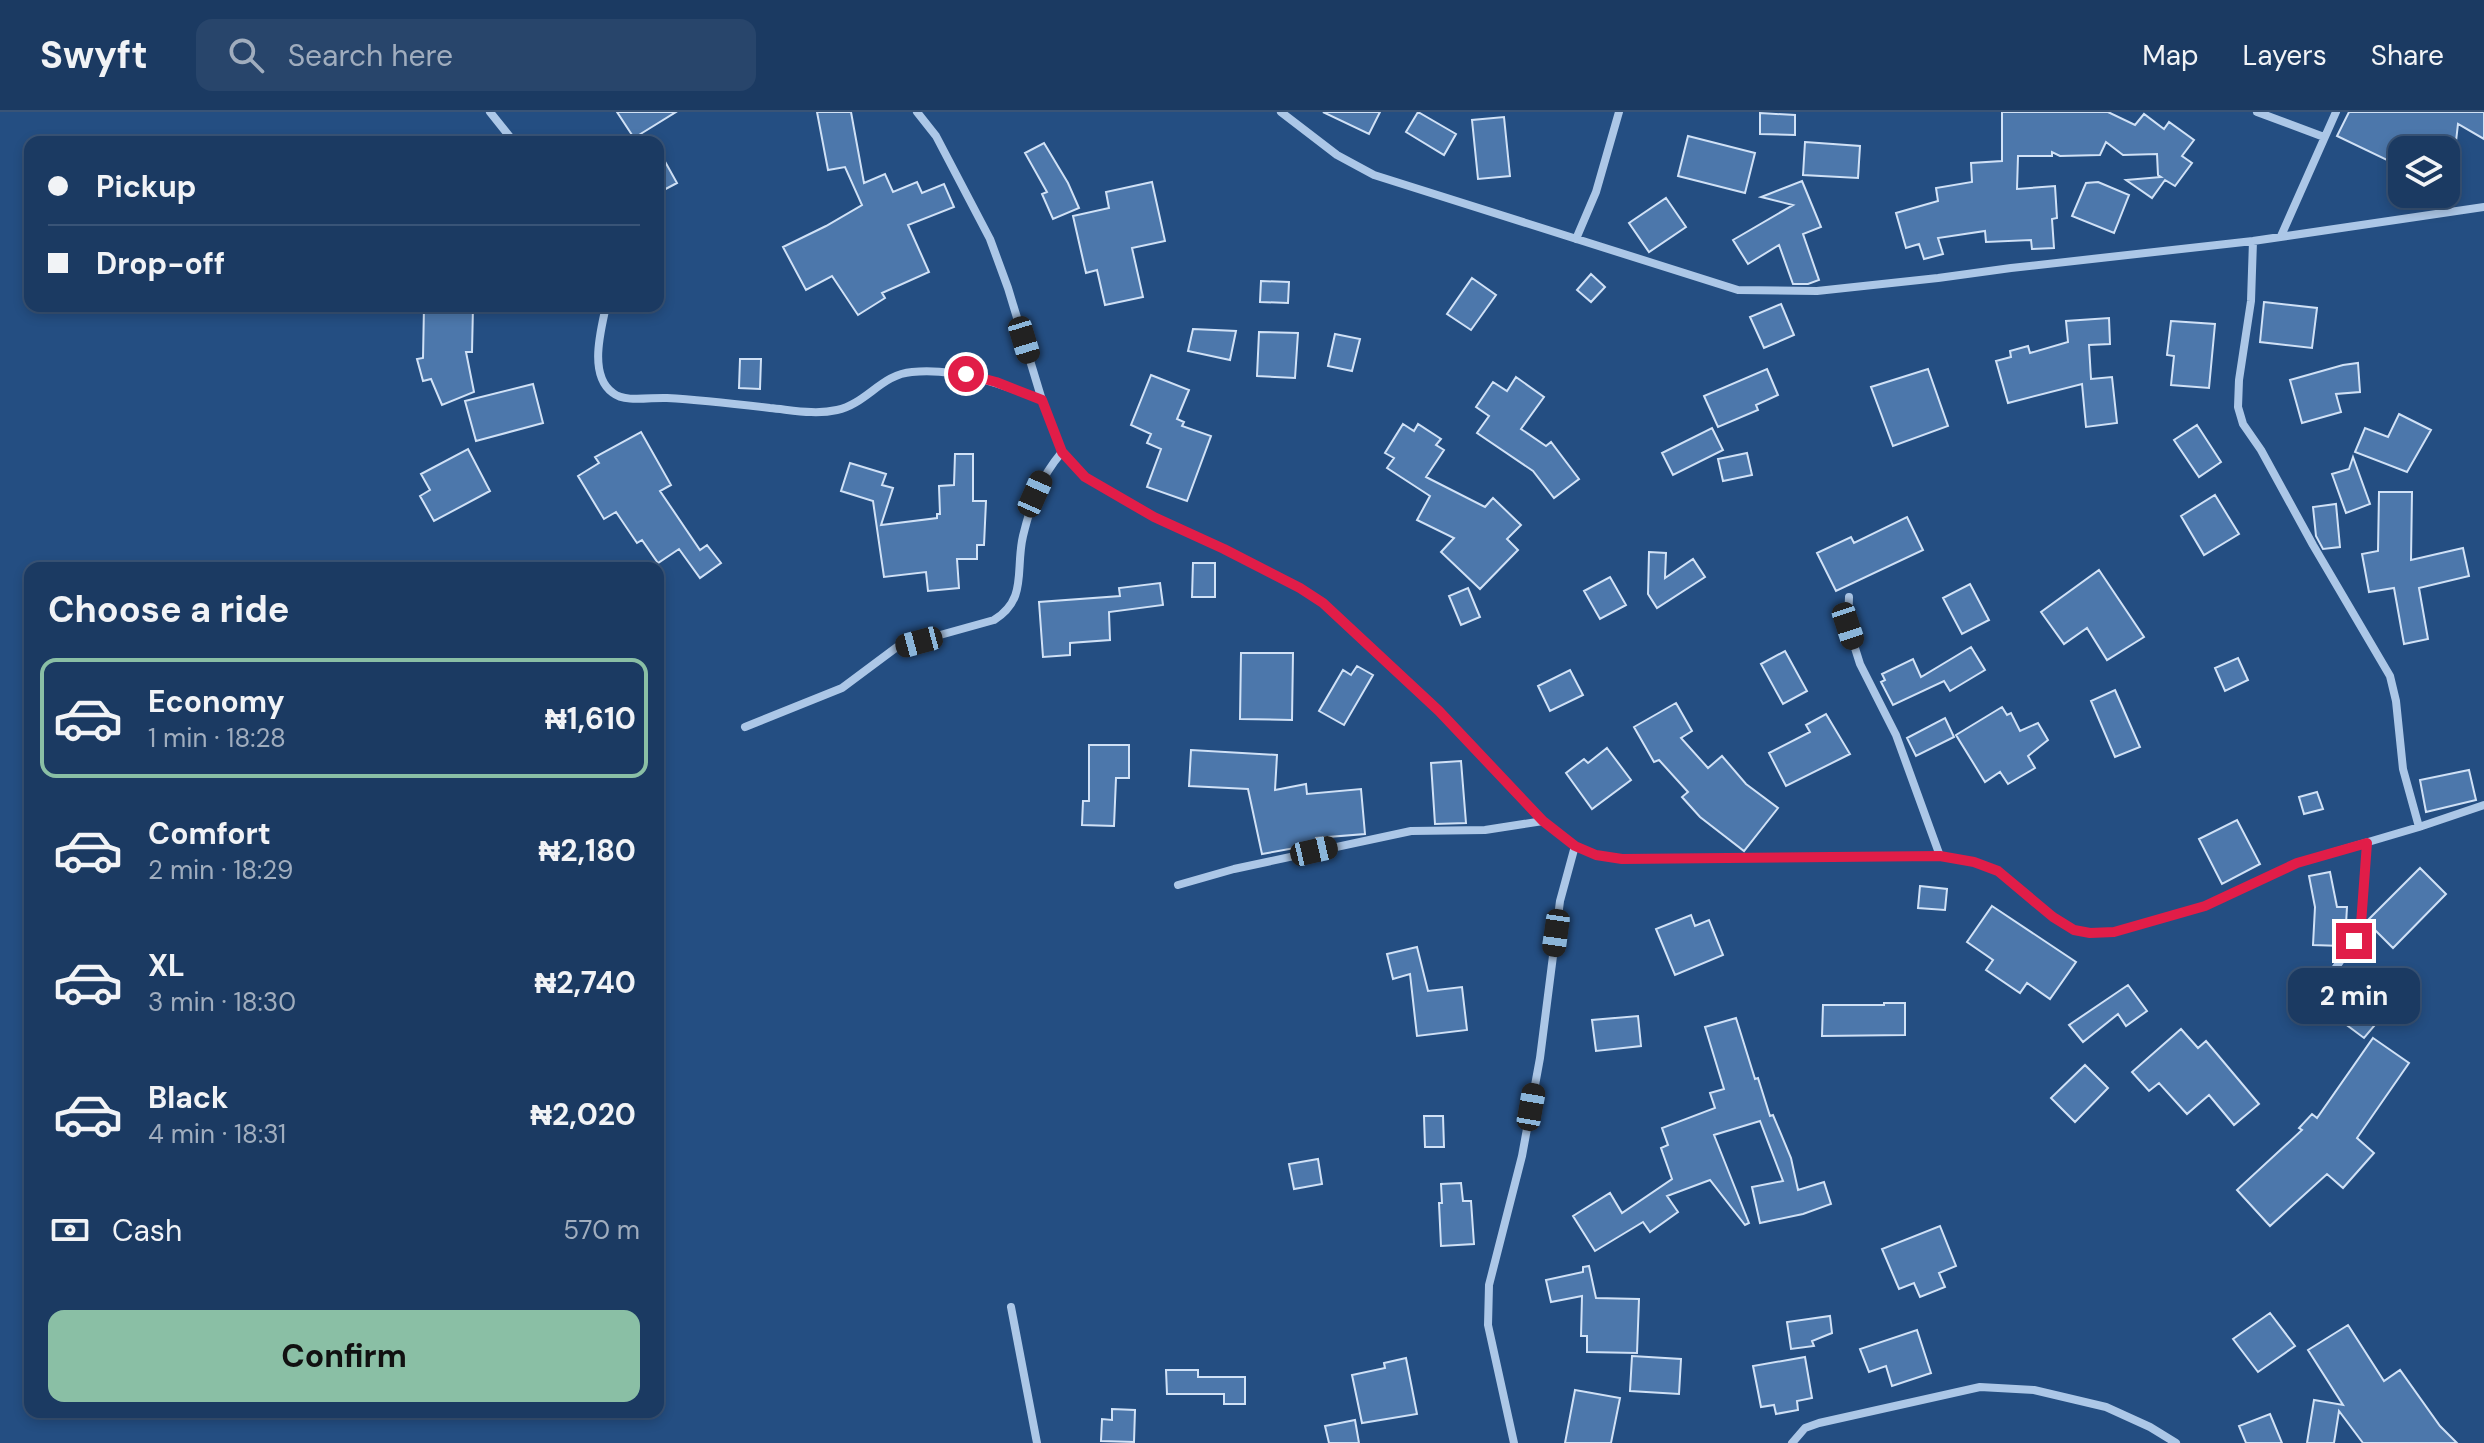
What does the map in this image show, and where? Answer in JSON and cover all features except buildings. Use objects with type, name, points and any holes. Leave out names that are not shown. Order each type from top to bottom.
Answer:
[{"type":"street","points":[[490,112],[509,136]]},
{"type":"street","points":[[917,112],[936,136],[990,239],[1062,452],[1085,477],[1154,517],[1224,549],[1323,603],[1439,711],[1543,821],[1575,846],[1596,855],[1622,859],[1940,856],[1974,862],[1998,871],[2053,917],[2074,930],[2114,932],[2205,906],[2297,863],[2484,805]]},
{"type":"street","points":[[1281,112],[1337,155],[1374,175],[1738,290],[1817,291],[2253,241],[2484,207]]},
{"type":"street","points":[[1576,239],[1596,192],[1619,112]]},
{"type":"street","points":[[2257,112],[2324,137]]},
{"type":"street","points":[[2281,236],[2336,112]]},
{"type":"street","points":[[2253,241],[2251,301],[2238,407],[2243,424],[2261,450],[2390,676],[2396,701],[2403,769],[2419,827]]},
{"type":"street","points":[[605,312],[599,366],[613,394],[624,398],[687,399],[809,412],[835,410],[854,405],[882,383],[906,372],[926,371],[966,374],[1042,400]]},
{"type":"street","points":[[745,727],[842,688],[897,647],[994,620],[1006,612],[1018,591],[1022,538],[1035,494],[1045,472],[1062,452]]},
{"type":"street","points":[[1849,597],[1848,626],[1860,664],[1896,735],[1940,856]]},
{"type":"street","points":[[1178,885],[1264,862],[1411,831],[1485,830],[1543,821]]},
{"type":"street","points":[[2304,1014],[2354,941],[2361,924],[2367,843]]},
{"type":"street","points":[[1514,1443],[1488,1325],[1489,1285],[1522,1156],[1540,1058],[1560,901],[1575,846]]},
{"type":"street","points":[[1011,1307],[1037,1443]]},
{"type":"street","points":[[1792,1443],[1805,1428],[1819,1423],[1980,1387],[2034,1390],[2106,1407],[2176,1443]]},
{"type":"route","points":[[966,374],[1042,400],[1062,452],[1085,477],[1154,517],[1224,549],[1323,603],[1439,711],[1543,821],[1575,846],[1596,855],[1622,859],[1940,856],[1974,862],[1998,871],[2053,917],[2074,930],[2090,933],[2114,932],[2205,906],[2297,863],[2367,843],[2361,924],[2354,941]]}]
